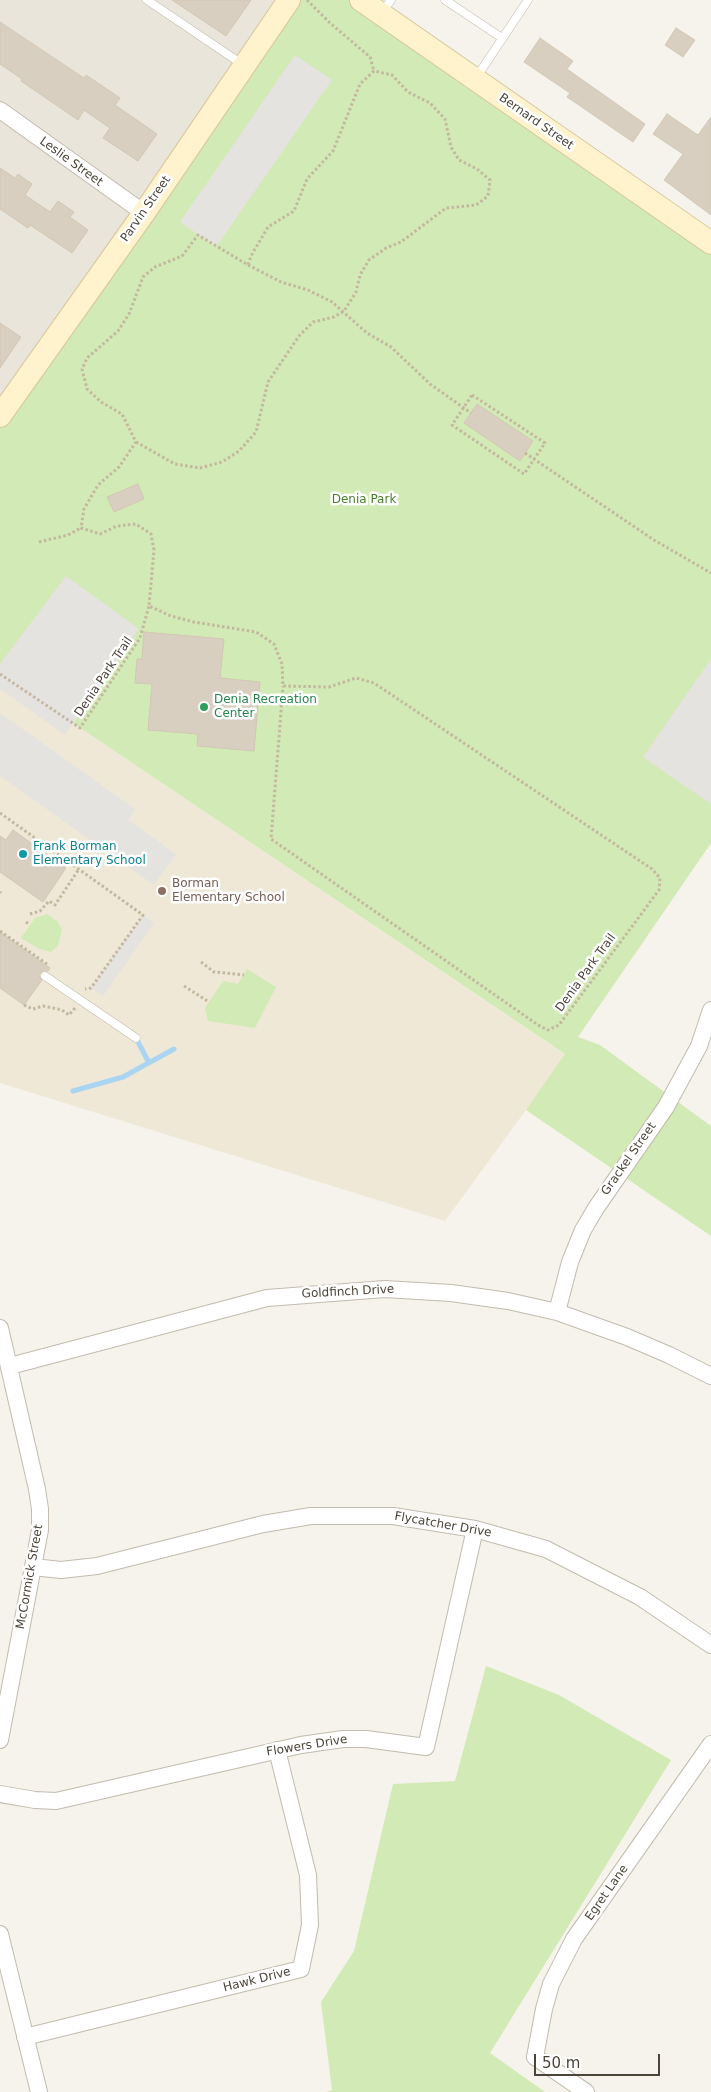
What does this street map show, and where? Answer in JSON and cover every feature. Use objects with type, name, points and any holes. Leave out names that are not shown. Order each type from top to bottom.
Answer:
[{"type":"street","name":"Parvin Street","points":[[1,413],[144,213],[289,0]]},
{"type":"street","name":"Bernard Street","points":[[361,0],[386,7],[475,79],[711,243]]},
{"type":"street","name":"Leslie Street","points":[[0,110],[144,213]]},
{"type":"street","name":"Grackel Street","points":[[557,1312],[570,1262],[583,1230],[596,1208],[666,1107],[699,1046],[711,1010]]},
{"type":"street","name":"Goldfinch Drive","points":[[10,1366],[267,1298],[385,1289],[452,1293],[508,1301],[557,1312],[636,1341],[711,1376]]},
{"type":"street","name":"McCormick Street","points":[[0,1328],[38,1489],[40,1530],[0,1740]]},
{"type":"street","name":"Flycatcher Drive","points":[[33,1567],[61,1570],[97,1566],[263,1524],[311,1516],[393,1516],[475,1529],[546,1549],[640,1597],[711,1645]]},
{"type":"street","name":"Flowers Drive","points":[[0,1794],[35,1800],[56,1801],[277,1750],[344,1739],[366,1739],[426,1748],[475,1529]]},
{"type":"street","name":"Egret Lane","points":[[586,2092],[535,2057],[551,1984],[574,1939],[711,1744]]},
{"type":"street","name":"Hawk Drive","points":[[25,2037],[301,1969],[310,1925],[308,1875],[277,1750]]},
{"type":"street","points":[[0,1934],[39,2092]]},
{"type":"lane","points":[[147,0],[244,65]]},
{"type":"lane","points":[[445,0],[502,38]]},
{"type":"lane","points":[[475,79],[528,0]]},
{"type":"lane","points":[[45,976],[136,1038]]},
{"type":"path","points":[[307,0],[330,23],[370,57],[374,71]]},
{"type":"path","points":[[248,265],[251,256],[268,227],[294,211],[307,179],[333,150],[360,84],[374,71]]},
{"type":"path","points":[[374,71],[392,74],[408,92],[430,103],[445,119],[452,147],[459,160],[477,169],[490,180],[488,196],[476,205],[446,208],[401,242],[386,248],[369,260],[360,275],[356,292],[344,311],[334,317],[313,322],[299,336],[268,382],[256,432],[239,451],[222,462],[200,468],[175,464],[136,442],[122,414],[101,402],[87,389],[82,369],[87,358],[118,331],[129,314],[143,277],[155,266],[182,256],[198,235],[281,282],[308,290],[332,302],[344,311],[367,332],[391,347],[430,384],[471,413]]},
{"type":"path","points":[[472,395],[545,443],[524,474],[452,425],[464,408],[472,395]]},
{"type":"path","points":[[39,542],[68,535],[81,528],[84,509],[98,485],[119,467],[136,442]]},
{"type":"path","points":[[525,453],[654,540],[711,573]]},
{"type":"path","name":"Denia Park Trail","points":[[0,674],[80,728],[140,638],[149,606],[154,550],[151,534],[136,524],[117,526],[100,534],[81,528]]},
{"type":"path","name":"Denia Park Trail","points":[[149,606],[171,616],[194,622],[256,632],[274,644],[282,664],[283,686],[270,840],[538,1025],[548,1030],[559,1025],[658,890],[660,878],[652,869],[374,683],[356,678],[329,687],[283,686]]},
{"type":"path","points":[[0,813],[143,915],[91,988],[83,989]]},
{"type":"path","points":[[30,914],[40,911],[49,901],[55,905],[79,869]]},
{"type":"path","points":[[26,922],[30,925]]},
{"type":"path","points":[[0,931],[53,968]]},
{"type":"path","points":[[201,962],[214,972],[244,974]]},
{"type":"path","points":[[184,986],[209,1002]]},
{"type":"path","points":[[24,1005],[33,1009],[43,1006],[53,1008],[62,1010],[69,1015],[82,1000]]},
{"type":"shaded area","points":[[0,0],[290,0],[0,416]]},
{"type":"shaded area","points":[[295,55],[332,80],[216,247],[180,222]]},
{"type":"shaded area","points":[[66,576],[139,629],[65,735],[0,689],[0,664]]},
{"type":"shaded area","points":[[711,659],[711,804],[643,757]]},
{"type":"shaded area","name":"Borman Elementary School","points":[[0,674],[566,1055],[445,1221],[0,1083]]},
{"type":"shaded area","points":[[0,713],[135,809],[128,820],[176,854],[154,885],[0,776]]},
{"type":"shaded area","points":[[143,915],[154,923],[103,996],[91,988]]},
{"type":"green space","name":"Denia Park","points":[[289,0],[361,0],[711,241],[711,843],[578,1037],[600,1045],[711,1126],[711,1236],[526,1110],[565,1054],[0,674],[0,416]]},
{"type":"green space","points":[[47,914],[58,922],[62,930],[58,946],[51,952],[39,949],[21,938],[35,918]]},
{"type":"green space","points":[[247,969],[276,987],[255,1028],[208,1021],[205,1008],[223,981],[238,984]]},
{"type":"green space","points":[[486,1666],[559,1695],[671,1760],[490,2053],[545,2092],[326,2092],[332,2090],[321,2002],[354,1951],[393,1784],[455,1781]]},
{"type":"building","points":[[172,0],[251,0],[226,36]]},
{"type":"building","points":[[0,22],[84,78],[86,75],[120,98],[115,105],[157,134],[138,161],[103,138],[110,128],[84,110],[78,120],[21,81],[22,79],[0,64]]},
{"type":"building","points":[[676,28],[695,40],[683,57],[665,45]]},
{"type":"building","points":[[540,38],[573,61],[567,69],[645,124],[633,142],[567,97],[570,93],[524,62]]},
{"type":"building","points":[[667,114],[698,135],[711,117],[711,215],[664,180],[683,154],[653,134]]},
{"type":"building","points":[[0,168],[15,178],[18,174],[32,184],[25,195],[50,212],[58,201],[74,212],[70,217],[88,230],[72,253],[30,225],[28,228],[0,209]]},
{"type":"building","points":[[0,323],[21,337],[0,368]]},
{"type":"building","points":[[477,404],[533,441],[520,461],[464,423]]},
{"type":"building","points":[[138,484],[144,499],[114,512],[107,497]]},
{"type":"building","name":"Denia Recreation Center","points":[[144,632],[224,639],[220,678],[260,682],[254,751],[197,746],[198,734],[148,730],[152,684],[135,683],[137,659],[142,659]]},
{"type":"building","name":"Frank Borman Elementary School","points":[[13,830],[66,868],[43,902],[0,872],[0,836],[6,840]]},
{"type":"building","points":[[0,932],[50,968],[48,971],[41,972],[39,976],[42,980],[24,1005],[0,988]]},
{"type":"waterway","points":[[136,1038],[149,1063]]},
{"type":"waterway","points":[[73,1091],[123,1077],[174,1049]]},
{"type":"place","name":"Denia Recreation Center","points":[[204,707]]},
{"type":"place","name":"Frank Borman Elementary School","points":[[23,854]]},
{"type":"place","name":"Borman Elementary School","points":[[162,891]]}]
